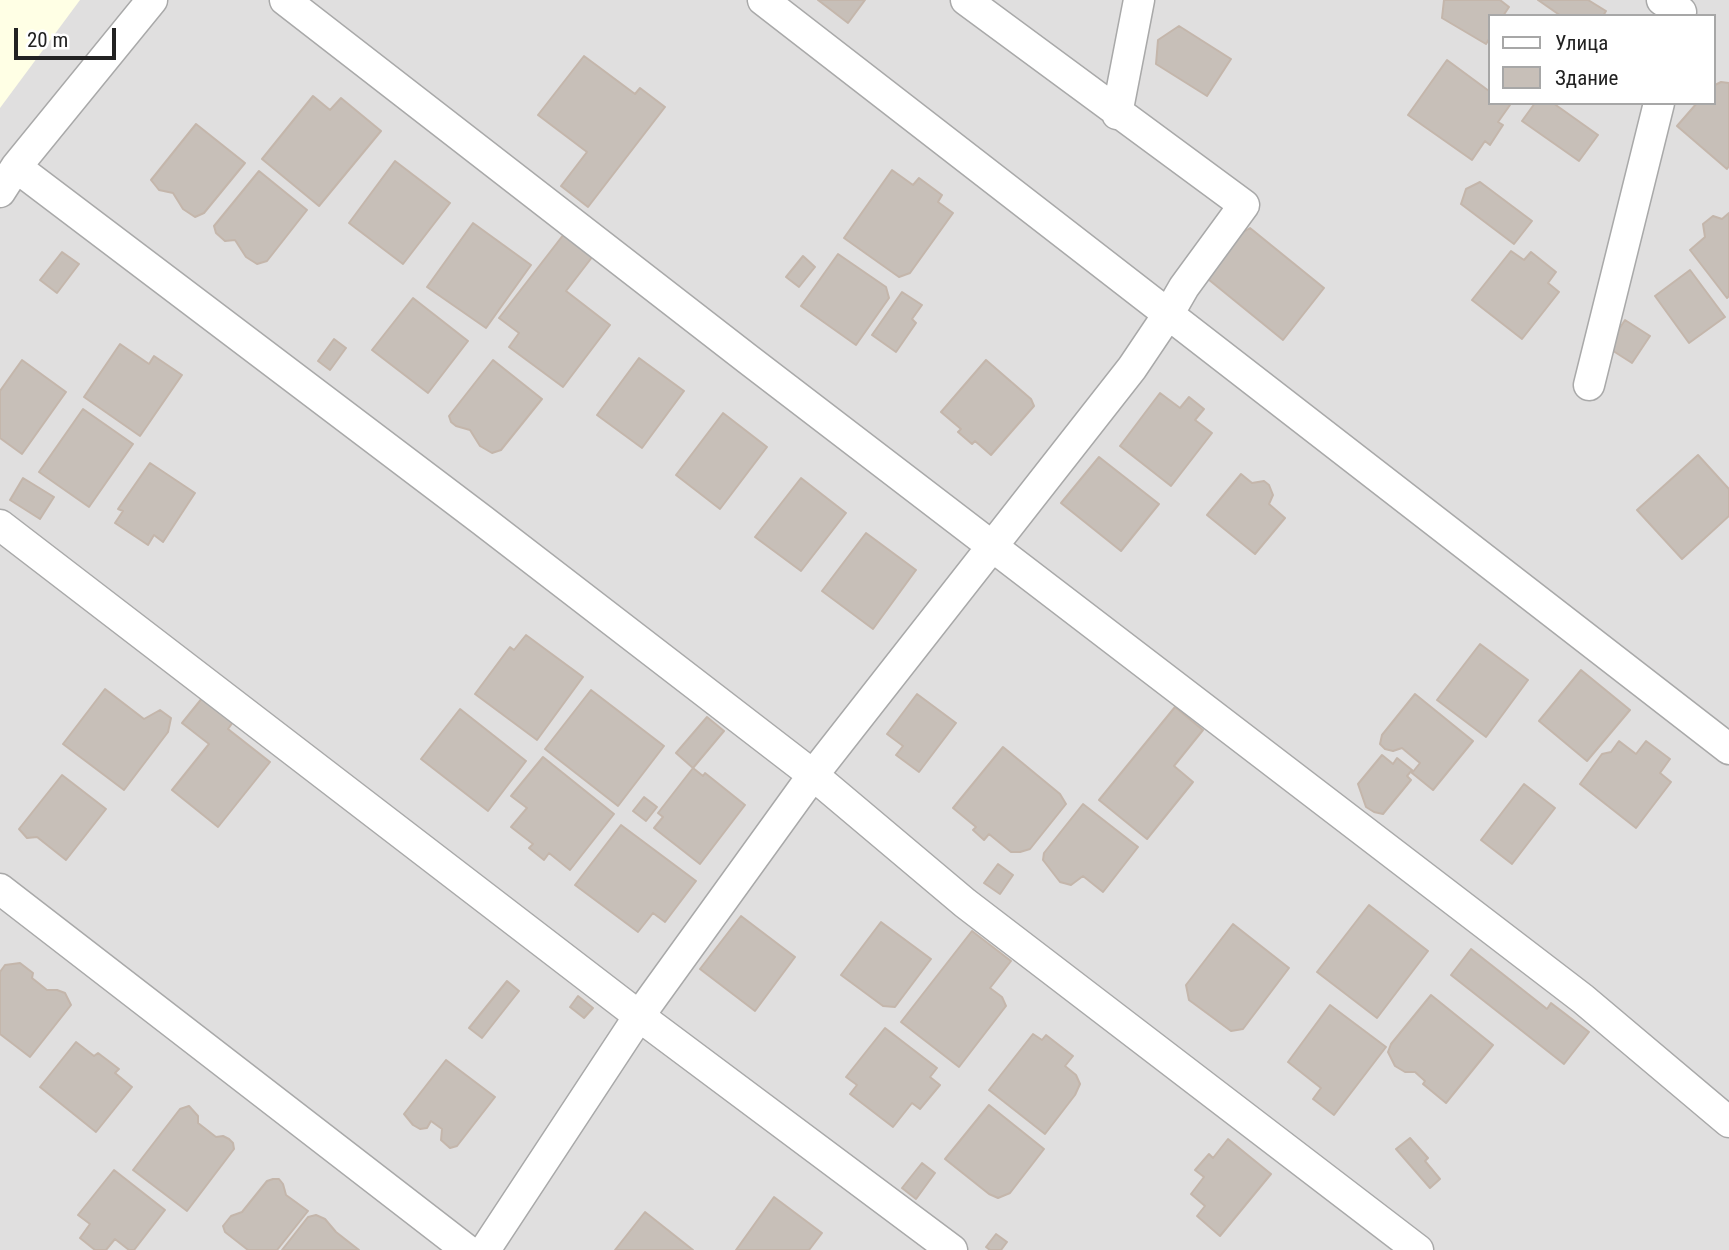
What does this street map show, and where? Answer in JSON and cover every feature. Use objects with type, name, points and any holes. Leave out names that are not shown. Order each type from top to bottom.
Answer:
[{"type":"street","points":[[0,192],[16,167],[152,0]]},
{"type":"street","points":[[285,0],[1583,999],[1729,1122]]},
{"type":"street","points":[[763,0],[1729,749]]},
{"type":"street","points":[[485,1250],[639,1017],[813,775],[1132,368],[1184,287],[1244,205],[1117,114],[966,0]]},
{"type":"street","points":[[1117,114],[1139,0]]},
{"type":"street","points":[[1589,385],[1659,105]]},
{"type":"street","points":[[16,167],[493,528],[813,775],[965,903],[1418,1250]]},
{"type":"street","points":[[0,525],[639,1017],[953,1250]]},
{"type":"street","points":[[0,889],[467,1250]]},
{"type":"shaded area","points":[[0,0],[1729,0],[1729,1250],[0,1250]]},
{"type":"shaded area","points":[[0,0],[80,0],[0,108]]},
{"type":"building","points":[[818,0],[865,0],[848,23]]},
{"type":"building","points":[[1444,0],[1500,0],[1509,7],[1504,14],[1488,14],[1486,44],[1442,18]]},
{"type":"building","points":[[1538,0],[1588,0],[1606,11],[1604,14],[1558,14]]},
{"type":"building","points":[[1179,26],[1231,59],[1207,96],[1156,64],[1158,40]]},
{"type":"building","points":[[584,56],[635,94],[640,88],[665,107],[588,207],[561,186],[587,152],[538,115]]},
{"type":"building","points":[[1447,60],[1488,90],[1488,105],[1510,105],[1498,122],[1503,125],[1490,145],[1485,141],[1472,160],[1408,115]]},
{"type":"building","points":[[1721,82],[1729,83],[1727,169],[1677,126],[1695,105],[1715,105],[1715,85]]},
{"type":"building","points":[[313,96],[330,110],[341,98],[381,131],[319,206],[262,159]]},
{"type":"building","points":[[1534,105],[1556,105],[1598,135],[1579,161],[1522,121]]},
{"type":"building","points":[[196,124],[245,163],[204,213],[195,217],[183,209],[173,193],[159,190],[151,180]]},
{"type":"building","points":[[395,161],[450,203],[403,264],[349,223]]},
{"type":"building","points":[[892,170],[913,185],[919,178],[942,195],[938,202],[953,213],[910,273],[899,277],[844,238]]},
{"type":"building","points":[[259,171],[307,210],[267,261],[257,264],[246,257],[235,240],[225,241],[216,233],[214,226]]},
{"type":"building","points":[[1480,182],[1532,221],[1514,244],[1461,204],[1466,189]]},
{"type":"building","points":[[1729,213],[1727,298],[1690,250],[1705,237],[1703,224],[1713,216],[1722,219]]},
{"type":"building","points":[[473,223],[531,265],[486,328],[427,287]]},
{"type":"building","points":[[1250,228],[1324,288],[1283,340],[1208,279],[1218,247]]},
{"type":"building","points":[[564,234],[593,256],[566,291],[610,325],[563,387],[509,347],[519,333],[499,318]]},
{"type":"building","points":[[1511,251],[1524,260],[1531,252],[1556,272],[1548,283],[1559,292],[1522,339],[1472,300]]},
{"type":"building","points":[[62,252],[79,264],[57,293],[40,280]]},
{"type":"building","points":[[838,254],[886,287],[889,298],[856,345],[801,306]]},
{"type":"building","points":[[803,256],[815,267],[799,287],[786,277]]},
{"type":"building","points":[[1690,270],[1725,317],[1689,343],[1655,296]]},
{"type":"building","points":[[902,292],[922,305],[912,319],[916,323],[896,352],[872,335]]},
{"type":"building","points":[[413,298],[468,341],[428,393],[372,350]]},
{"type":"building","points":[[1625,320],[1650,336],[1632,363],[1607,347]]},
{"type":"building","points":[[334,339],[346,348],[330,370],[318,361]]},
{"type":"building","points":[[120,344],[149,364],[154,356],[182,375],[140,436],[84,397]]},
{"type":"building","points":[[639,358],[684,391],[642,448],[597,415]]},
{"type":"building","points":[[22,360],[66,392],[22,454],[0,438],[0,391]]},
{"type":"building","points":[[493,360],[542,399],[501,450],[492,453],[480,446],[470,430],[451,422],[449,416]]},
{"type":"building","points":[[986,360],[1031,399],[1034,406],[991,455],[975,441],[972,444],[958,432],[961,429],[941,412]]},
{"type":"building","points":[[1160,393],[1180,408],[1189,397],[1204,409],[1195,420],[1212,433],[1171,486],[1120,446]]},
{"type":"building","points":[[83,409],[133,444],[89,507],[39,472]]},
{"type":"building","points":[[723,413],[767,447],[720,509],[676,475]]},
{"type":"building","points":[[1698,455],[1729,489],[1729,516],[1682,559],[1637,510]]},
{"type":"building","points":[[1099,457],[1159,504],[1121,551],[1061,503]]},
{"type":"building","points":[[150,463],[195,493],[163,542],[154,535],[148,545],[115,523],[123,511],[118,509]]},
{"type":"building","points":[[1241,474],[1252,483],[1264,481],[1269,485],[1273,495],[1269,504],[1285,518],[1255,554],[1207,515]]},
{"type":"building","points":[[23,478],[54,497],[40,519],[10,500]]},
{"type":"building","points":[[801,478],[846,513],[801,571],[755,537]]},
{"type":"building","points":[[866,533],[916,570],[873,629],[822,591]]},
{"type":"building","points":[[526,635],[583,677],[537,740],[475,694],[510,647],[514,650]]},
{"type":"building","points":[[1480,644],[1528,680],[1486,737],[1437,700]]},
{"type":"building","points":[[1581,670],[1630,710],[1587,761],[1539,721]]},
{"type":"building","points":[[105,689],[144,719],[160,710],[171,718],[168,732],[124,790],[63,744]]},
{"type":"building","points":[[591,690],[664,746],[618,806],[545,749]]},
{"type":"building","points":[[917,694],[956,723],[919,772],[896,755],[903,746],[887,734]]},
{"type":"building","points":[[1415,694],[1473,741],[1433,790],[1412,773],[1420,763],[1402,748],[1393,751],[1380,744],[1382,735]]},
{"type":"building","points":[[203,697],[233,722],[228,729],[270,762],[218,827],[172,790],[209,744],[182,723]]},
{"type":"building","points":[[1175,707],[1203,730],[1174,766],[1193,782],[1147,839],[1099,800]]},
{"type":"building","points":[[460,709],[526,761],[488,811],[421,759]]},
{"type":"building","points":[[707,717],[724,731],[693,768],[676,753]]},
{"type":"building","points":[[1619,741],[1636,754],[1646,741],[1670,759],[1660,773],[1671,782],[1636,828],[1580,784],[1602,754],[1611,752]]},
{"type":"building","points":[[1003,747],[1060,794],[1066,804],[1030,849],[1020,852],[1011,852],[989,834],[984,840],[973,830],[976,827],[953,808]]},
{"type":"building","points":[[1382,755],[1393,764],[1397,758],[1412,770],[1407,776],[1411,780],[1383,814],[1366,807],[1358,784]]},
{"type":"building","points":[[543,757],[614,814],[570,870],[549,853],[544,860],[529,848],[533,844],[511,827],[527,808],[511,796]]},
{"type":"building","points":[[693,768],[703,776],[705,773],[745,805],[700,864],[654,828],[663,817],[658,813]]},
{"type":"building","points":[[62,775],[106,809],[66,860],[37,837],[27,838],[19,829]]},
{"type":"building","points":[[1524,784],[1555,808],[1512,864],[1481,840]]},
{"type":"building","points":[[644,797],[657,807],[646,821],[633,811]]},
{"type":"building","points":[[1083,804],[1138,847],[1103,892],[1083,876],[1071,885],[1060,882],[1043,860],[1044,853]]},
{"type":"building","points":[[621,825],[696,881],[665,922],[653,913],[638,932],[575,885]]},
{"type":"building","points":[[998,864],[1013,875],[1000,894],[984,883]]},
{"type":"building","points":[[1369,905],[1428,951],[1377,1018],[1317,972]]},
{"type":"building","points":[[741,916],[795,957],[755,1011],[700,969]]},
{"type":"building","points":[[881,922],[931,959],[895,1007],[883,1006],[841,975]]},
{"type":"building","points":[[1233,924],[1289,968],[1243,1029],[1231,1031],[1189,1000],[1186,985]]},
{"type":"building","points":[[972,931],[1011,961],[990,988],[1002,997],[1006,1006],[959,1067],[901,1022]]},
{"type":"building","points":[[1471,949],[1547,1009],[1551,1003],[1589,1032],[1564,1064],[1451,975]]},
{"type":"building","points":[[20,963],[33,973],[32,978],[47,990],[65,993],[71,1005],[30,1057],[0,1034],[0,972],[5,965]]},
{"type":"building","points":[[507,981],[519,991],[482,1038],[469,1028]]},
{"type":"building","points":[[1431,995],[1493,1045],[1446,1103],[1423,1084],[1425,1081],[1415,1072],[1405,1072],[1395,1066],[1388,1052],[1391,1044]]},
{"type":"building","points":[[578,996],[593,1008],[584,1018],[570,1007]]},
{"type":"building","points":[[1330,1005],[1386,1047],[1334,1115],[1313,1099],[1321,1088],[1288,1062]]},
{"type":"building","points":[[885,1028],[937,1068],[930,1077],[940,1085],[920,1109],[912,1103],[893,1127],[850,1094],[857,1085],[846,1077]]},
{"type":"building","points":[[1033,1034],[1042,1040],[1046,1035],[1073,1056],[1065,1066],[1076,1075],[1080,1084],[1075,1095],[1045,1134],[989,1090]]},
{"type":"building","points":[[76,1042],[94,1056],[98,1053],[119,1069],[115,1073],[132,1087],[96,1132],[40,1087]]},
{"type":"building","points":[[446,1060],[495,1097],[457,1146],[450,1148],[441,1140],[442,1129],[431,1121],[427,1128],[420,1129],[404,1114]]},
{"type":"building","points":[[989,1105],[1044,1149],[1010,1193],[998,1198],[989,1194],[945,1159]]},
{"type":"building","points":[[189,1106],[198,1116],[198,1123],[216,1137],[229,1139],[234,1149],[187,1211],[133,1170],[180,1109]]},
{"type":"building","points":[[1410,1138],[1428,1158],[1425,1161],[1440,1179],[1430,1188],[1396,1149]]},
{"type":"building","points":[[1228,1139],[1271,1174],[1220,1236],[1197,1216],[1205,1206],[1191,1194],[1204,1177],[1195,1170],[1209,1154],[1213,1158]]},
{"type":"building","points":[[922,1163],[935,1173],[916,1199],[902,1188]]},
{"type":"building","points":[[114,1170],[165,1210],[134,1250],[129,1250],[115,1239],[106,1250],[95,1250],[80,1238],[90,1224],[78,1215]]},
{"type":"building","points":[[279,1179],[286,1195],[308,1211],[277,1250],[248,1250],[225,1232],[223,1226],[231,1216],[242,1212],[267,1181]]},
{"type":"building","points":[[774,1197],[822,1233],[809,1250],[736,1250]]},
{"type":"building","points":[[645,1212],[693,1250],[615,1250]]},
{"type":"building","points":[[316,1215],[325,1219],[336,1232],[359,1250],[282,1250],[308,1217]]},
{"type":"building","points":[[996,1234],[1007,1242],[1001,1250],[990,1250],[986,1247]]}]
